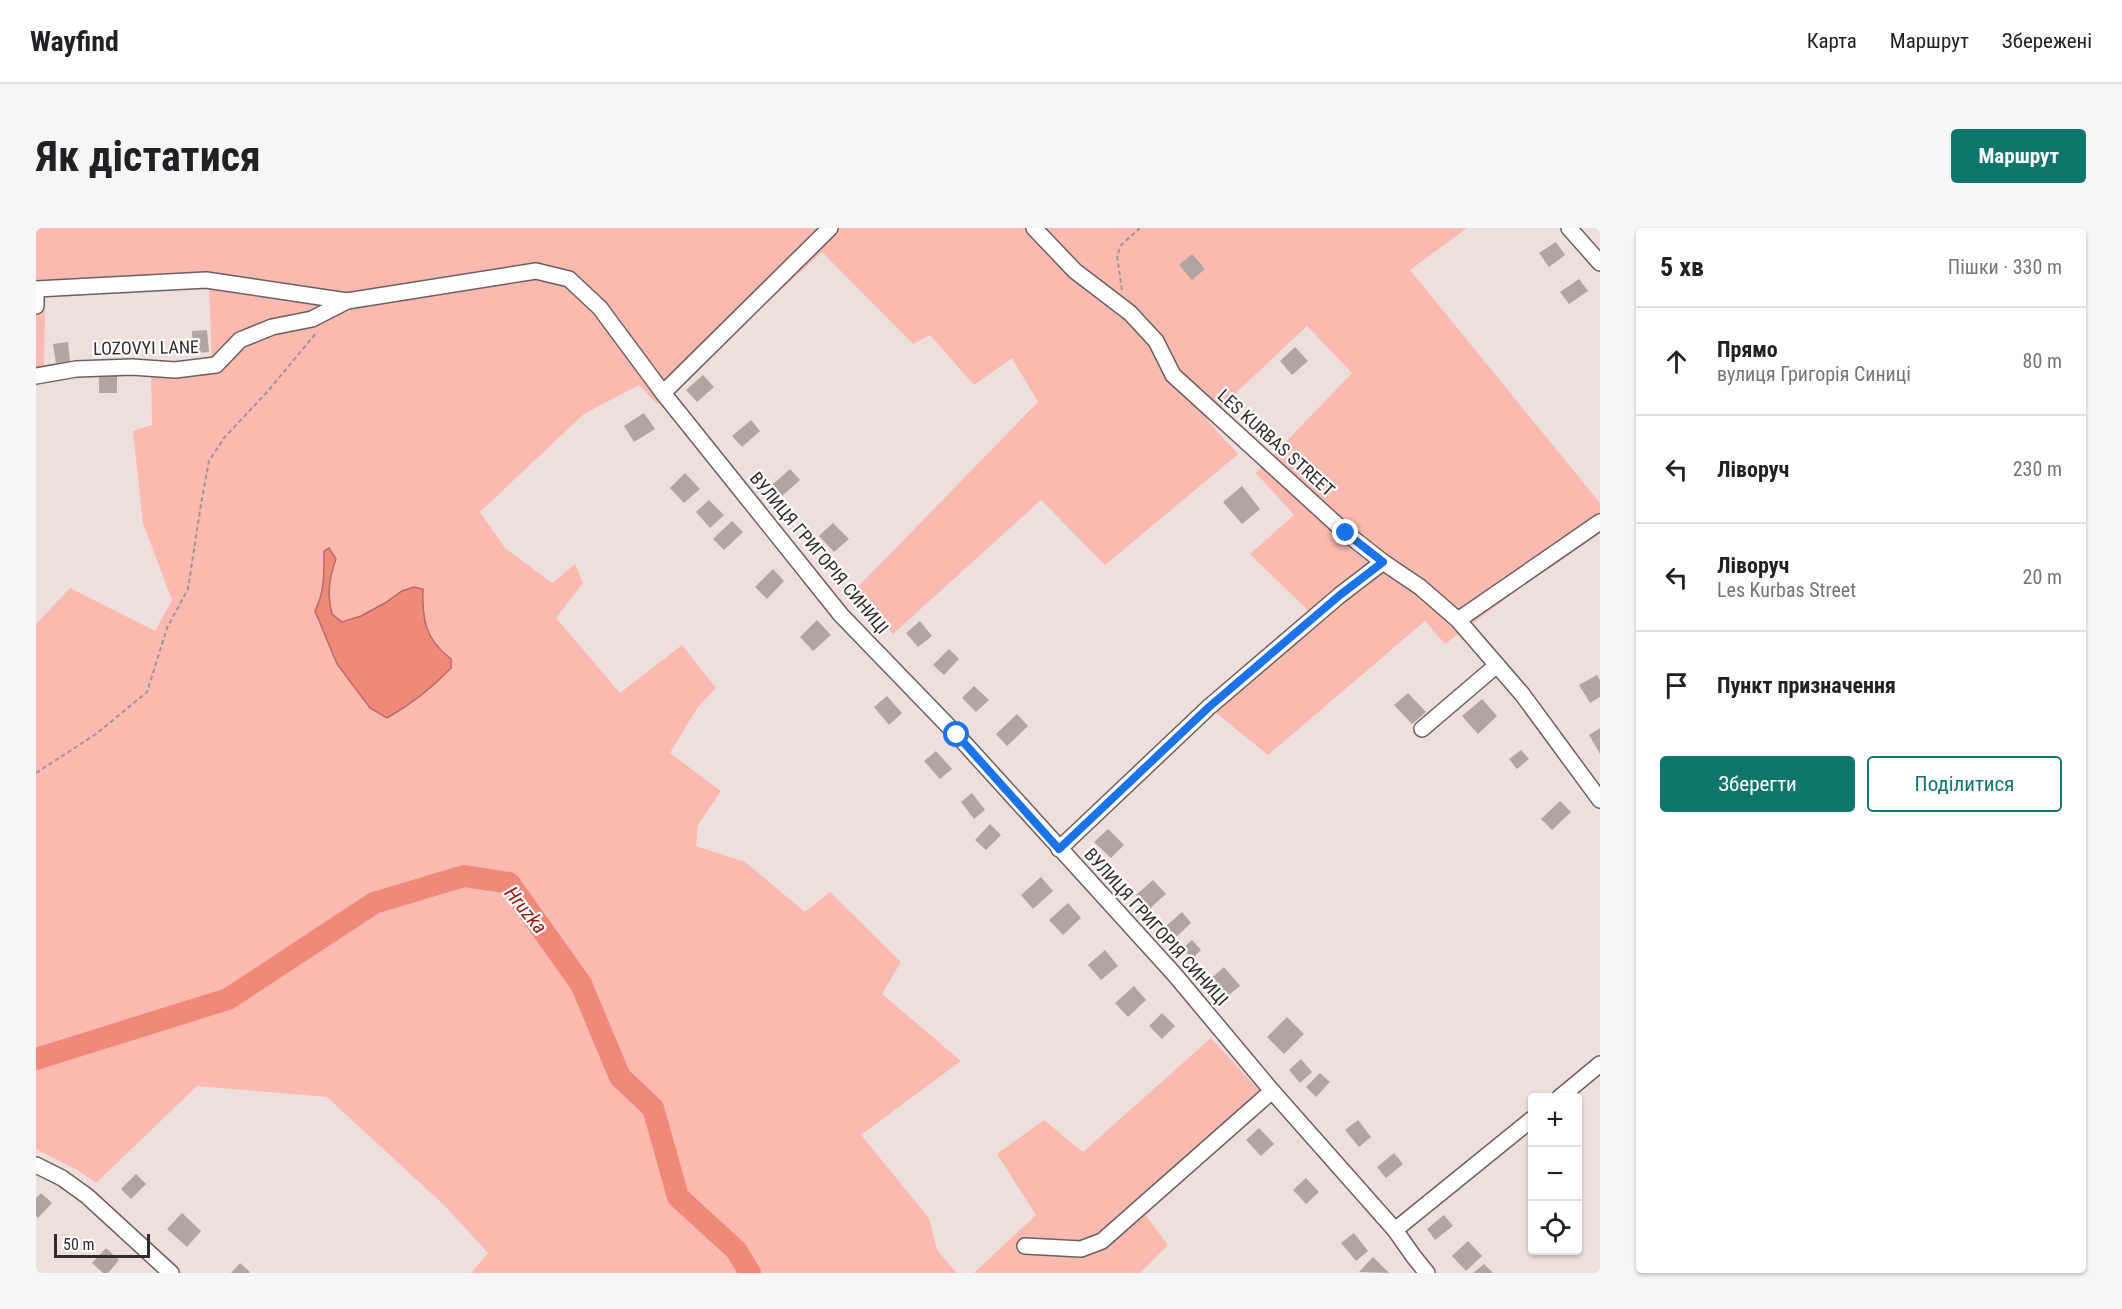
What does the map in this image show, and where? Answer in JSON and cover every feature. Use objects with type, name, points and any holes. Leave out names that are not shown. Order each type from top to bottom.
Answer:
[{"type":"street","points":[[663,393],[830,228]]},
{"type":"street","points":[[1034,228],[1075,271]]},
{"type":"street","points":[[1046,228],[1075,271]]},
{"type":"street","points":[[1569,228],[1600,263]]},
{"type":"street","name":"ВУЛИЦЯ ГРИГОРІЯ СИНИЦІ","points":[[348,301],[536,271],[569,279],[600,308],[663,393],[841,615],[957,735],[1175,975],[1272,1091],[1395,1230],[1428,1273]]},
{"type":"street","name":"LES KURBAS STREET","points":[[1075,271],[1130,313],[1156,341],[1173,375],[1346,533],[1420,587],[1458,620],[1522,694],[1600,800]]},
{"type":"street","points":[[36,306],[36,289],[206,280],[348,301]]},
{"type":"street","name":"LOZOVYI LANE","points":[[36,376],[76,369],[132,367],[175,370],[216,365],[240,340],[272,327],[312,319],[348,301]]},
{"type":"street","points":[[1458,620],[1600,522]]},
{"type":"street","points":[[1059,849],[1209,707],[1340,595],[1383,562]]},
{"type":"street","points":[[1422,729],[1497,665]]},
{"type":"street","points":[[1565,1093],[1600,1064]]},
{"type":"street","points":[[1025,1246],[1081,1249],[1102,1241],[1272,1091]]},
{"type":"street","points":[[1395,1230],[1528,1123]]},
{"type":"street","points":[[36,1165],[62,1178],[87,1196],[171,1273]]},
{"type":"path","points":[[1130,313],[1120,283],[1117,256],[1121,245],[1140,228]]},
{"type":"path","points":[[36,773],[96,734],[147,692],[167,628],[188,590],[209,461],[224,438],[268,392],[319,329]]},
{"type":"shaded area","points":[[36,228],[1467,228],[1410,270],[1600,503],[1600,528],[1445,644],[1425,621],[1268,755],[1215,712],[1321,623],[1250,554],[1294,515],[1256,473],[1352,373],[1307,326],[1207,420],[1238,454],[1105,565],[1041,500],[893,634],[853,592],[1038,402],[1012,358],[974,385],[930,335],[913,344],[822,252],[657,404],[639,385],[584,414],[480,512],[505,548],[552,583],[575,564],[583,583],[556,618],[620,693],[682,645],[716,688],[698,707],[670,753],[721,791],[698,825],[696,846],[745,862],[805,912],[830,892],[901,962],[882,994],[961,1061],[861,1135],[929,1218],[937,1250],[957,1273],[471,1273],[488,1253],[445,1206],[327,1097],[197,1086],[96,1183],[77,1170],[36,1149],[36,624],[70,588],[155,631],[172,600],[143,523],[133,431],[152,425],[151,364],[212,359],[209,288],[45,294],[44,367],[36,370]]},
{"type":"shaded area","points":[[329,548],[336,559],[330,586],[332,614],[342,622],[361,616],[402,591],[414,587],[423,589],[423,610],[430,636],[442,652],[451,659],[451,668],[437,682],[387,718],[370,708],[337,664],[315,611],[322,589],[324,551]]},
{"type":"shaded area","points":[[1211,1038],[1268,1100],[1143,1212],[1168,1245],[1140,1273],[974,1273],[1036,1215],[997,1154],[1044,1120],[1083,1152]]},
{"type":"building","points":[[1556,242],[1565,255],[1549,267],[1539,253]]},
{"type":"building","points":[[1192,254],[1205,269],[1192,280],[1179,265]]},
{"type":"building","points":[[1579,279],[1588,291],[1569,304],[1560,292]]},
{"type":"building","points":[[207,330],[209,352],[193,353],[192,331]]},
{"type":"building","points":[[68,342],[70,361],[56,363],[53,344]]},
{"type":"building","points":[[1295,347],[1308,361],[1292,375],[1280,361]]},
{"type":"building","points":[[99,375],[117,375],[117,393],[99,393]]},
{"type":"building","points":[[703,375],[714,387],[697,402],[686,390]]},
{"type":"building","points":[[644,413],[655,429],[634,442],[624,426]]},
{"type":"building","points":[[751,420],[760,431],[742,447],[732,436]]},
{"type":"building","points":[[790,469],[800,480],[782,496],[772,485]]},
{"type":"building","points":[[685,473],[700,489],[684,503],[670,488]]},
{"type":"building","points":[[1242,486],[1260,509],[1242,524],[1223,502]]},
{"type":"building","points":[[709,500],[724,515],[710,528],[696,512]]},
{"type":"building","points":[[732,521],[743,532],[724,550],[713,539]]},
{"type":"building","points":[[833,523],[849,539],[834,552],[819,536]]},
{"type":"building","points":[[773,569],[784,581],[767,599],[755,587]]},
{"type":"building","points":[[817,620],[831,635],[813,651],[800,637]]},
{"type":"building","points":[[920,621],[932,636],[918,647],[906,633]]},
{"type":"building","points":[[949,649],[959,659],[944,675],[933,665]]},
{"type":"building","points":[[1597,675],[1600,680],[1600,697],[1590,703],[1579,685]]},
{"type":"building","points":[[974,686],[989,700],[976,712],[962,698]]},
{"type":"building","points":[[1408,693],[1426,712],[1412,724],[1394,705]]},
{"type":"building","points":[[887,696],[902,713],[889,725],[874,707]]},
{"type":"building","points":[[1482,699],[1497,716],[1478,734],[1462,716]]},
{"type":"building","points":[[1017,714],[1028,726],[1007,746],[996,734]]},
{"type":"building","points":[[1600,728],[1600,754],[1589,735]]},
{"type":"building","points":[[1521,750],[1529,759],[1517,769],[1509,759]]},
{"type":"building","points":[[936,751],[952,769],[940,779],[924,761]]},
{"type":"building","points":[[972,793],[985,810],[974,819],[961,802]]},
{"type":"building","points":[[1560,801],[1571,812],[1552,830],[1541,819]]},
{"type":"building","points":[[990,824],[1001,835],[986,850],[975,840]]},
{"type":"building","points":[[1108,829],[1124,845],[1111,858],[1094,842]]},
{"type":"building","points":[[1041,877],[1053,891],[1033,909],[1021,895]]},
{"type":"building","points":[[1153,880],[1166,894],[1149,909],[1136,895]]},
{"type":"building","points":[[1068,903],[1081,918],[1063,935],[1049,920]]},
{"type":"building","points":[[1182,912],[1191,923],[1173,940],[1163,929]]},
{"type":"building","points":[[1192,940],[1201,950],[1192,959],[1183,948]]},
{"type":"building","points":[[1105,950],[1118,966],[1101,980],[1088,965]]},
{"type":"building","points":[[1224,967],[1240,986],[1225,998],[1209,980]]},
{"type":"building","points":[[1134,986],[1146,1000],[1128,1017],[1115,1003]]},
{"type":"building","points":[[1162,1013],[1175,1026],[1162,1039],[1149,1026]]},
{"type":"building","points":[[1287,1017],[1304,1034],[1284,1054],[1267,1037]]},
{"type":"building","points":[[1301,1059],[1312,1072],[1300,1083],[1289,1070]]},
{"type":"building","points":[[1320,1073],[1330,1082],[1316,1097],[1306,1087]]},
{"type":"building","points":[[1358,1120],[1371,1137],[1359,1147],[1345,1130]]},
{"type":"building","points":[[1259,1128],[1274,1144],[1261,1156],[1246,1140]]},
{"type":"building","points":[[1394,1153],[1403,1164],[1386,1178],[1377,1167]]},
{"type":"building","points":[[136,1174],[146,1184],[131,1199],[121,1189]]},
{"type":"building","points":[[1306,1178],[1319,1192],[1306,1204],[1293,1190]]},
{"type":"building","points":[[41,1193],[52,1203],[38,1218],[36,1198]]},
{"type":"building","points":[[182,1213],[201,1231],[187,1247],[167,1229]]},
{"type":"building","points":[[1444,1215],[1453,1226],[1435,1240],[1427,1229]]},
{"type":"building","points":[[1354,1233],[1368,1251],[1356,1261],[1341,1243]]},
{"type":"building","points":[[1468,1241],[1482,1256],[1466,1271],[1452,1256]]},
{"type":"building","points":[[106,1248],[119,1260],[108,1273],[103,1273],[92,1263]]},
{"type":"building","points":[[1373,1257],[1389,1273],[1359,1272]]},
{"type":"building","points":[[240,1263],[250,1272],[231,1273]]},
{"type":"building","points":[[1484,1264],[1493,1273],[1473,1273]]},
{"type":"waterway","name":"Hruzka","points":[[36,1059],[228,999],[374,903],[464,876],[509,883],[581,984],[620,1077],[653,1108],[678,1197],[736,1250],[750,1273]]},
{"type":"route","points":[[957,735],[1059,849],[1209,707],[1340,595],[1383,562],[1346,533]]}]
